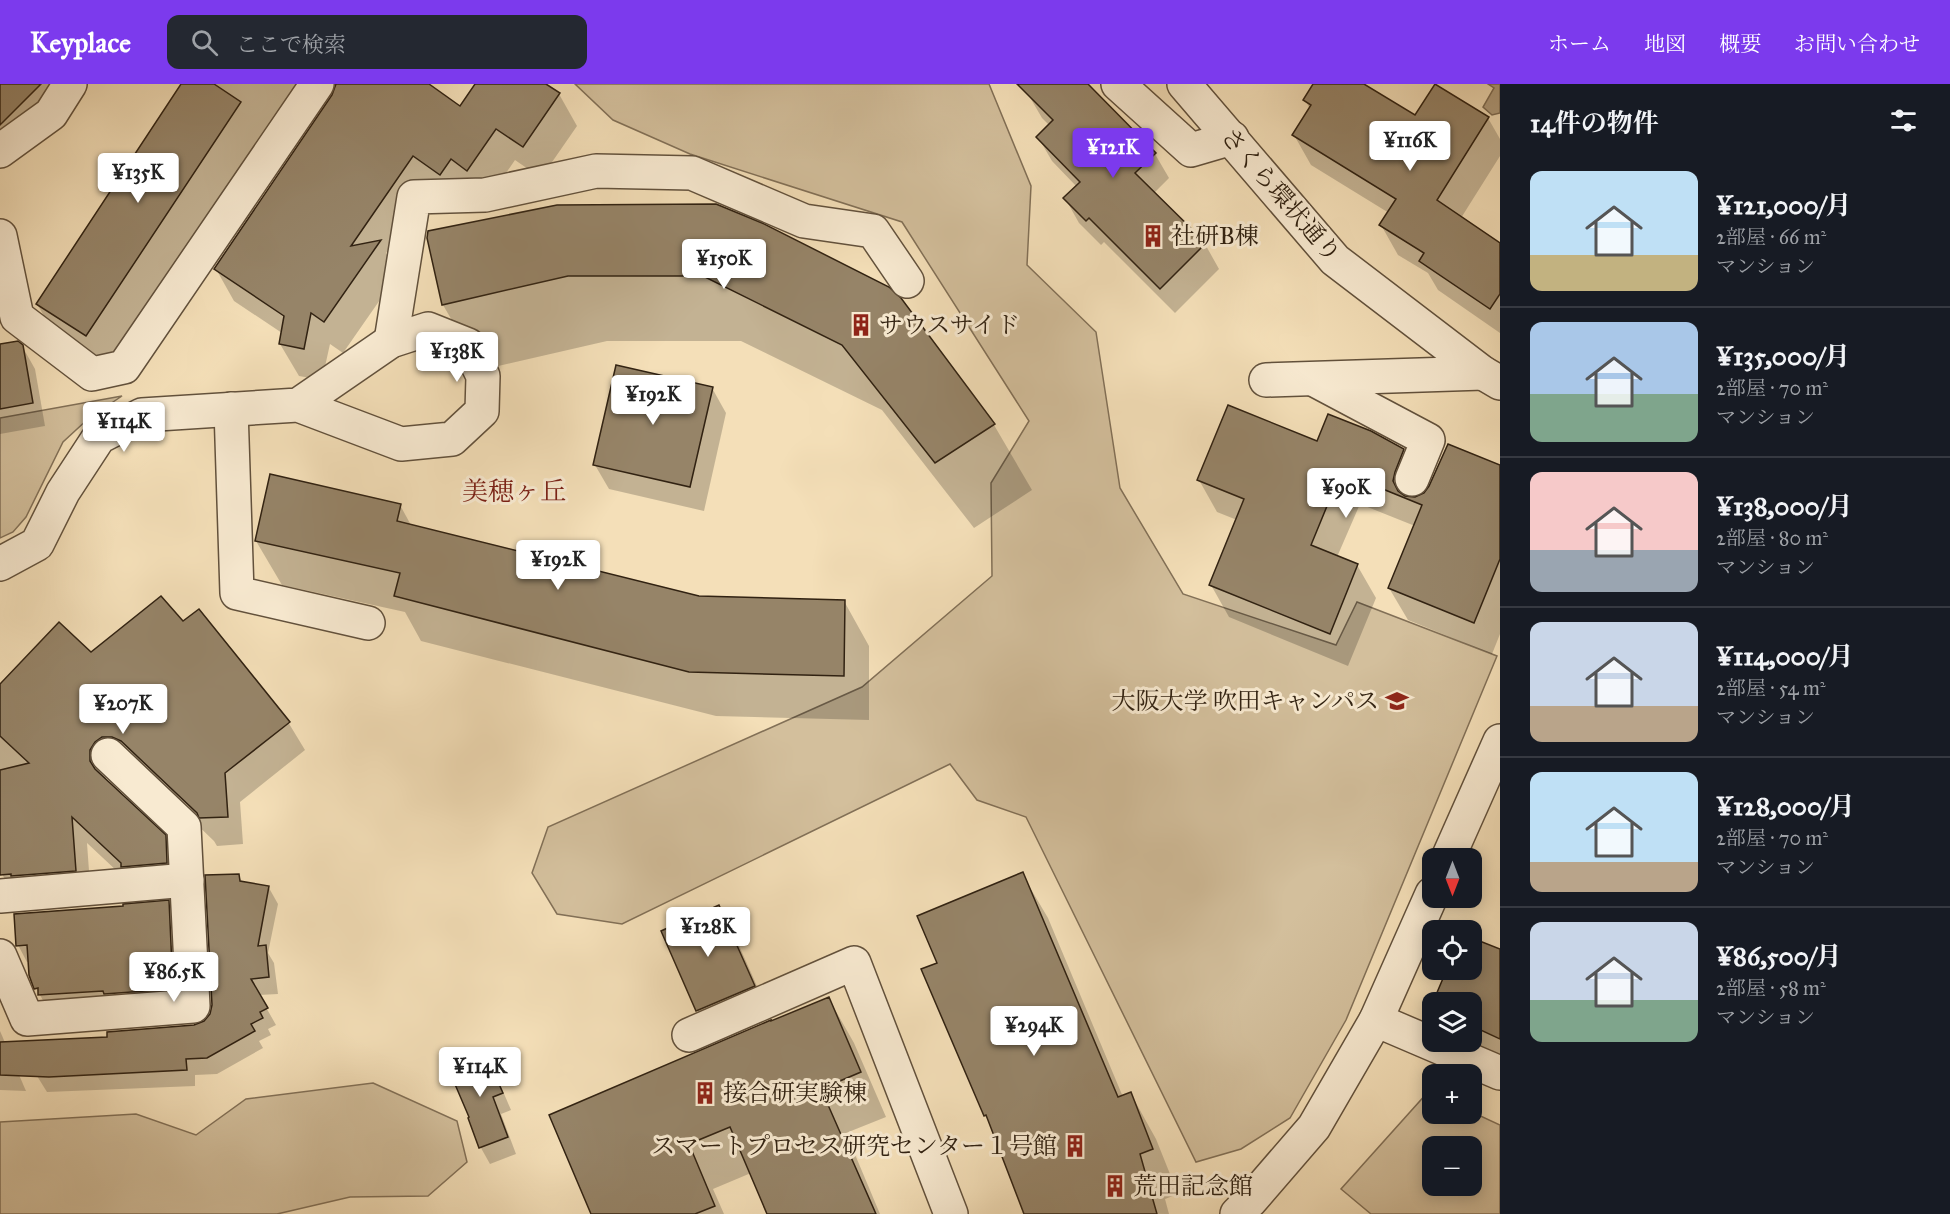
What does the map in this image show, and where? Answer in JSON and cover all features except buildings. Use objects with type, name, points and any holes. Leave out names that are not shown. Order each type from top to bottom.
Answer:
[{"type":"street","points":[[0,151],[51,114],[70,84]]},
{"type":"street","points":[[0,236],[18,317],[92,374],[124,367],[317,84]]},
{"type":"street","points":[[1118,84],[1191,150],[1232,138]]},
{"type":"street","name":"さくら環状通り","points":[[1184,84],[1335,260],[1491,378]]},
{"type":"street","points":[[391,341],[414,197],[485,195],[596,171],[692,173],[804,221],[873,231],[907,281]]},
{"type":"street","points":[[0,564],[37,544],[63,492],[99,437],[142,415],[298,405],[401,444],[452,439],[482,411],[483,376],[468,345],[428,329],[391,341],[298,405]]},
{"type":"street","points":[[1266,380],[1491,378]]},
{"type":"street","points":[[1314,379],[1428,440],[1412,479]]},
{"type":"street","points":[[231,409],[237,592],[368,623]]},
{"type":"street","points":[[1452,848],[1500,741]]},
{"type":"street","points":[[0,956],[27,1019],[193,1006],[184,826],[108,755]]},
{"type":"street","points":[[0,896],[187,880]]},
{"type":"street","points":[[1237,1214],[1314,1127],[1376,1020],[1426,908]]},
{"type":"street","points":[[689,1035],[854,963],[951,1214]]},
{"type":"street","points":[[1376,1020],[1500,1073]]},
{"type":"shaded area","points":[[575,84],[989,84],[1031,186],[1027,265],[1096,332],[1120,488],[1183,594],[1336,645],[1357,602],[1497,656],[1346,1020],[1290,1118],[1241,1149],[1196,1162],[1026,817],[977,800],[950,764],[622,924],[557,914],[532,873],[548,827],[862,687],[992,576],[991,483],[1029,421],[902,222],[690,154],[613,120]]},
{"type":"shaded area","points":[[1488,84],[1500,84],[1500,113],[1492,115],[1483,107],[1494,88]]},
{"type":"shaded area","points":[[122,396],[89,418],[63,442],[26,517],[13,532],[0,538],[0,418]]},
{"type":"shaded area","points":[[373,1083],[457,1121],[467,1162],[428,1196],[350,1197],[277,1214],[0,1214],[0,1122],[136,1114],[196,1135],[246,1099]]},
{"type":"shaded area","points":[[1422,1099],[1422,1124],[1482,1124],[1482,1117],[1500,1125],[1500,1214],[1371,1214],[1341,1189]]},
{"type":"place","name":"社研B棟","points":[[1153,236]]},
{"type":"place","name":"サウスサイド","points":[[861,325]]},
{"type":"place","name":"大阪大学 吹田キャンパス","points":[[1397,701]]},
{"type":"place","name":"接合研実験棟","points":[[705,1093]]},
{"type":"place","name":"スマートプロセス研究センター１号館","points":[[1075,1146]]},
{"type":"place","name":"荒田記念館","points":[[1115,1186]]},
{"type":"district","name":"美穂ヶ丘","points":[[514,491]]}]
